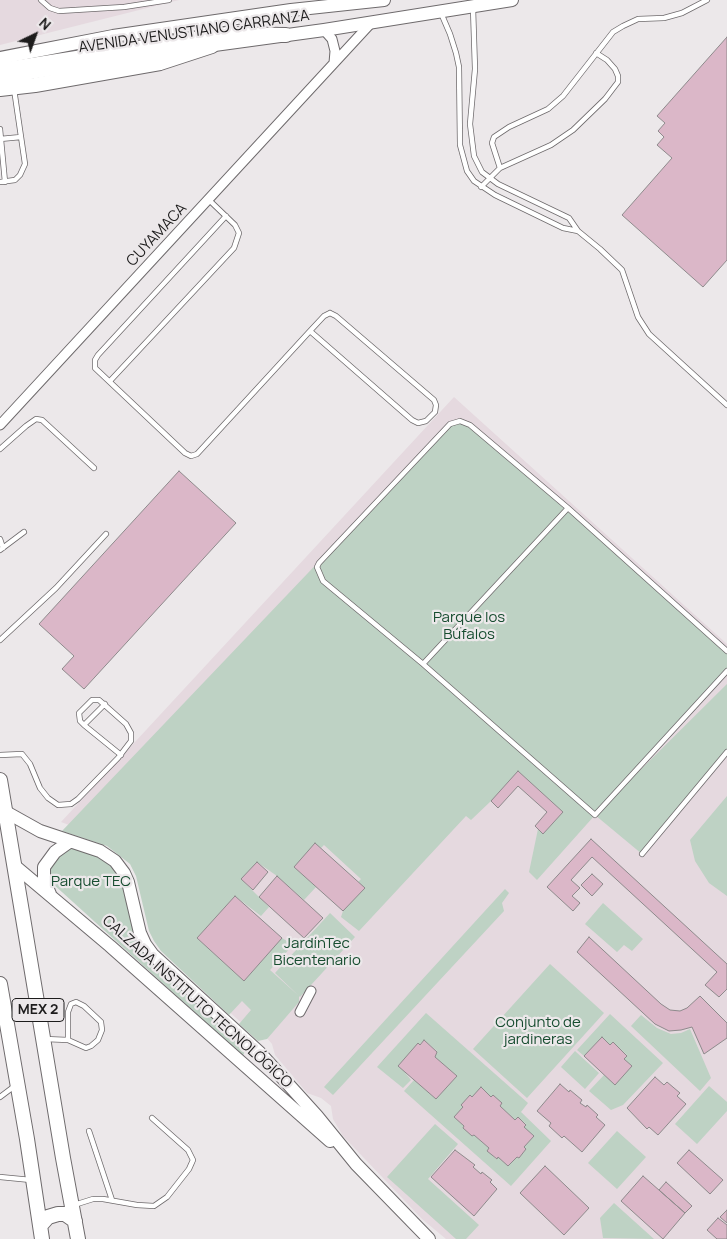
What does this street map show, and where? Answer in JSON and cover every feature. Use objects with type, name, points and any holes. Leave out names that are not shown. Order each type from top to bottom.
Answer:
[{"type":"main road","points":[[0,70],[228,34],[286,35]]},
{"type":"main road","points":[[7,88],[35,85],[160,63],[212,46]]},
{"type":"main road","name":"MEX 2","points":[[0,780],[78,1239]]},
{"type":"main road","points":[[0,851],[15,866]]},
{"type":"main road","name":"MEX 2","points":[[0,984],[18,1084],[41,1233]]},
{"type":"main road","points":[[41,1233],[48,1217],[65,1214],[75,1221]]},
{"type":"street","name":"AVENIDA VENUSTIANO CARRANZA","points":[[0,58],[113,36],[291,10],[384,0]]},
{"type":"street","name":"AVENIDA VENUSTIANO CARRANZA","points":[[0,78],[127,57],[324,30],[512,0]]},
{"type":"street","name":"CUYAMACA","points":[[0,425],[372,22]]},
{"type":"street","points":[[324,30],[332,39],[335,51],[334,64]]},
{"type":"street","name":"CALZADA INSTITUTO TECNOLÓGICO","points":[[6,812],[40,831],[100,851],[115,861],[128,882],[140,933],[149,950],[254,1046],[356,1164],[428,1239]]},
{"type":"street","points":[[50,895],[44,880],[44,867],[54,852],[69,842]]},
{"type":"street","name":"CALZADA INSTITUTO TECNOLÓGICO","points":[[15,866],[356,1164]]},
{"type":"street","points":[[300,1012],[311,991]]},
{"type":"street","points":[[240,1062],[251,1056],[254,1046]]},
{"type":"lane","points":[[42,0],[50,8],[59,11],[124,7],[169,0]]},
{"type":"lane","points":[[500,168],[492,143],[494,137],[509,127],[548,109],[563,96],[613,32],[638,19],[664,18],[682,13],[707,0]]},
{"type":"lane","points":[[473,7],[475,69],[471,108],[472,143],[482,172],[489,179],[569,218],[578,231],[622,270],[638,317],[649,334],[727,405]]},
{"type":"lane","points":[[440,11],[450,34],[459,67],[459,125],[463,159],[467,171],[474,182],[481,187],[563,228],[578,231]]},
{"type":"lane","points":[[481,187],[500,168],[551,145],[573,130],[605,99],[618,82],[618,76],[607,60],[596,53]]},
{"type":"lane","points":[[0,129],[3,182],[15,180],[25,164],[21,137],[7,88]]},
{"type":"lane","points":[[1,139],[21,137]]},
{"type":"lane","points":[[110,381],[234,248],[239,233],[235,225],[208,199]]},
{"type":"lane","points":[[226,216],[98,355],[95,360],[95,368],[185,453],[191,456],[198,454],[310,331],[324,316],[330,313],[336,316],[434,400],[436,405],[435,412],[426,421],[418,423],[412,420],[310,331]]},
{"type":"lane","points":[[0,449],[36,419],[42,420],[94,468]]},
{"type":"lane","points":[[727,651],[568,508],[470,425],[460,421],[450,424],[316,567],[323,581],[423,664],[595,814],[727,671]]},
{"type":"lane","points":[[423,664],[568,508]]},
{"type":"lane","points":[[1,549],[24,532]]},
{"type":"lane","points":[[0,640],[56,588],[106,534]]},
{"type":"lane","points":[[0,539],[1,549]]},
{"type":"lane","points":[[0,756],[22,754],[30,764],[40,788],[48,798],[58,805],[65,806],[78,799],[120,755],[131,740],[131,733],[126,724],[105,704],[95,699],[89,702],[79,713],[80,721],[120,755]]},
{"type":"lane","points":[[84,725],[105,704]]},
{"type":"lane","points":[[642,854],[727,752]]},
{"type":"lane","points":[[43,1040],[68,1040],[88,1048],[98,1040],[102,1030],[100,1022],[84,1006],[76,1002],[71,1004],[68,1012],[68,1040]]},
{"type":"lane","points":[[0,1097],[18,1084]]},
{"type":"lane","points":[[72,1206],[93,1199],[112,1200],[136,1206],[154,1206],[167,1197],[192,1164],[192,1156],[188,1150],[152,1118]]},
{"type":"lane","points":[[89,1131],[112,1200]]},
{"type":"lane","points":[[0,1176],[33,1180]]},
{"type":"shaded area","points":[[0,0],[179,0],[0,45]]},
{"type":"shaded area","points":[[454,397],[727,644],[727,1239],[446,1239],[422,1219],[343,1136],[333,1119],[331,1106],[321,1098],[307,1093],[275,1055],[272,1044],[266,1037],[258,1038],[167,955],[140,865],[85,831],[61,822]]},
{"type":"green space","name":"Parque los Búfalos","points":[[465,422],[568,508],[727,651],[727,671],[607,803],[727,684],[727,752],[642,854],[595,815],[537,880],[529,872],[538,829],[543,834],[563,812],[518,771],[471,820],[466,816],[359,931],[341,917],[343,911],[364,888],[358,882],[361,879],[324,845],[321,848],[315,844],[294,867],[316,887],[304,900],[277,876],[257,862],[241,879],[269,907],[261,916],[235,896],[197,938],[244,981],[282,938],[293,945],[270,970],[299,996],[299,1002],[267,1039],[258,1041],[239,1024],[251,1010],[242,1001],[229,1015],[161,951],[149,931],[136,876],[130,864],[107,846],[62,831],[450,424]]},
{"type":"green space","points":[[727,796],[727,896],[709,883],[695,861],[690,840]]},
{"type":"green space","name":"Parque TEC","points":[[74,843],[111,863],[124,884],[132,925],[246,1048],[243,1056],[52,883],[50,869],[59,855]]},
{"type":"green space","points":[[505,889],[509,893],[502,903],[504,911],[333,1095],[324,1087]]},
{"type":"green space","points":[[603,903],[643,939],[632,951],[624,945],[617,952],[585,924]]},
{"type":"green space","name":"JardínTec Bicentenario","points":[[330,913],[355,937],[300,997],[275,973]]},
{"type":"green space","name":"Conjunto de jardineras","points":[[550,964],[604,1013],[527,1098],[473,1049]]},
{"type":"green space","points":[[426,1013],[528,1103],[521,1112],[551,1141],[511,1186],[404,1091],[414,1080],[436,1099],[457,1076],[435,1057],[437,1051],[424,1040],[399,1065],[411,1080],[403,1088],[377,1067]],"holes":[[[481,1088],[491,1097],[493,1095],[502,1103],[500,1106],[515,1120],[518,1117],[526,1124],[524,1127],[534,1136],[524,1147],[526,1149],[519,1158],[517,1157],[508,1166],[498,1157],[496,1159],[488,1151],[489,1148],[474,1135],[472,1136],[454,1117],[463,1107],[461,1105],[469,1096],[472,1097]]]},
{"type":"green space","points":[[610,1014],[663,1063],[623,1105],[611,1110],[589,1091],[604,1075],[615,1084],[632,1066],[624,1059],[627,1055],[613,1042],[610,1045],[602,1037],[584,1056],[577,1050]]},
{"type":"green space","points":[[641,1015],[657,1028],[671,1034],[681,1033],[690,1029],[711,1078],[700,1091],[631,1026]]},
{"type":"green space","points":[[575,1051],[599,1073],[585,1089],[561,1067]]},
{"type":"green space","points":[[709,1086],[727,1102],[727,1111],[697,1144],[675,1124]]},
{"type":"green space","points":[[435,1124],[458,1144],[428,1179],[479,1225],[466,1239],[456,1239],[387,1177]]},
{"type":"green space","points":[[617,1131],[646,1157],[617,1189],[588,1163]]},
{"type":"green space","points":[[614,1203],[654,1239],[603,1238],[600,1218]]},
{"type":"building","points":[[727,37],[727,260],[703,287],[622,215],[672,158],[657,145],[664,137],[658,131],[665,123],[657,116]]},
{"type":"building","points":[[179,471],[236,523],[84,689],[62,669],[74,656],[39,624]]},
{"type":"building","points":[[518,771],[563,812],[543,834],[535,826],[547,812],[518,786],[498,808],[491,801]]},
{"type":"building","points":[[591,839],[727,964],[727,989],[719,997],[705,985],[717,972],[592,857],[571,880],[580,888],[572,896],[580,903],[573,911],[547,887]]},
{"type":"building","points":[[315,843],[365,888],[343,911],[294,867]]},
{"type":"building","points":[[257,862],[268,872],[253,890],[241,879]]},
{"type":"building","points":[[592,874],[603,884],[592,896],[581,885]]},
{"type":"building","points":[[277,876],[323,918],[304,938],[259,897]]},
{"type":"building","points":[[235,896],[282,938],[244,981],[197,938]]},
{"type":"building","points":[[589,937],[661,1004],[670,1010],[680,1011],[687,1008],[700,996],[727,1023],[727,1038],[704,1054],[692,1027],[669,1031],[655,1024],[577,952]]},
{"type":"building","points":[[602,1037],[610,1045],[613,1042],[627,1056],[624,1059],[632,1066],[615,1085],[584,1056]]},
{"type":"building","points":[[424,1040],[437,1052],[435,1057],[457,1076],[436,1099],[398,1066],[418,1043],[420,1045]]},
{"type":"building","points":[[655,1077],[664,1085],[667,1082],[680,1093],[677,1096],[686,1104],[658,1135],[649,1127],[647,1129],[627,1108]]},
{"type":"building","points":[[560,1084],[582,1100],[580,1103],[586,1107],[587,1105],[605,1125],[582,1152],[564,1136],[562,1138],[549,1126],[551,1123],[537,1111]]},
{"type":"building","points":[[481,1087],[491,1097],[493,1095],[502,1103],[500,1106],[515,1120],[518,1117],[526,1125],[524,1127],[534,1136],[524,1147],[526,1149],[519,1158],[517,1157],[508,1166],[498,1157],[497,1159],[487,1151],[489,1148],[474,1135],[472,1136],[454,1117],[470,1095],[472,1097]]},
{"type":"building","points":[[455,1150],[475,1165],[473,1167],[481,1174],[482,1172],[492,1180],[490,1182],[497,1189],[474,1216],[431,1177]]},
{"type":"building","points":[[689,1150],[723,1180],[710,1194],[677,1163]]},
{"type":"building","points":[[545,1166],[589,1208],[564,1235],[520,1193]]},
{"type":"building","points":[[643,1176],[685,1213],[663,1239],[621,1201]]},
{"type":"building","points":[[666,1182],[692,1206],[685,1213],[659,1190]]},
{"type":"building","points":[[727,1210],[727,1223],[720,1217]]},
{"type":"building","points":[[718,1218],[727,1225],[727,1239],[717,1239],[707,1230]]}]
